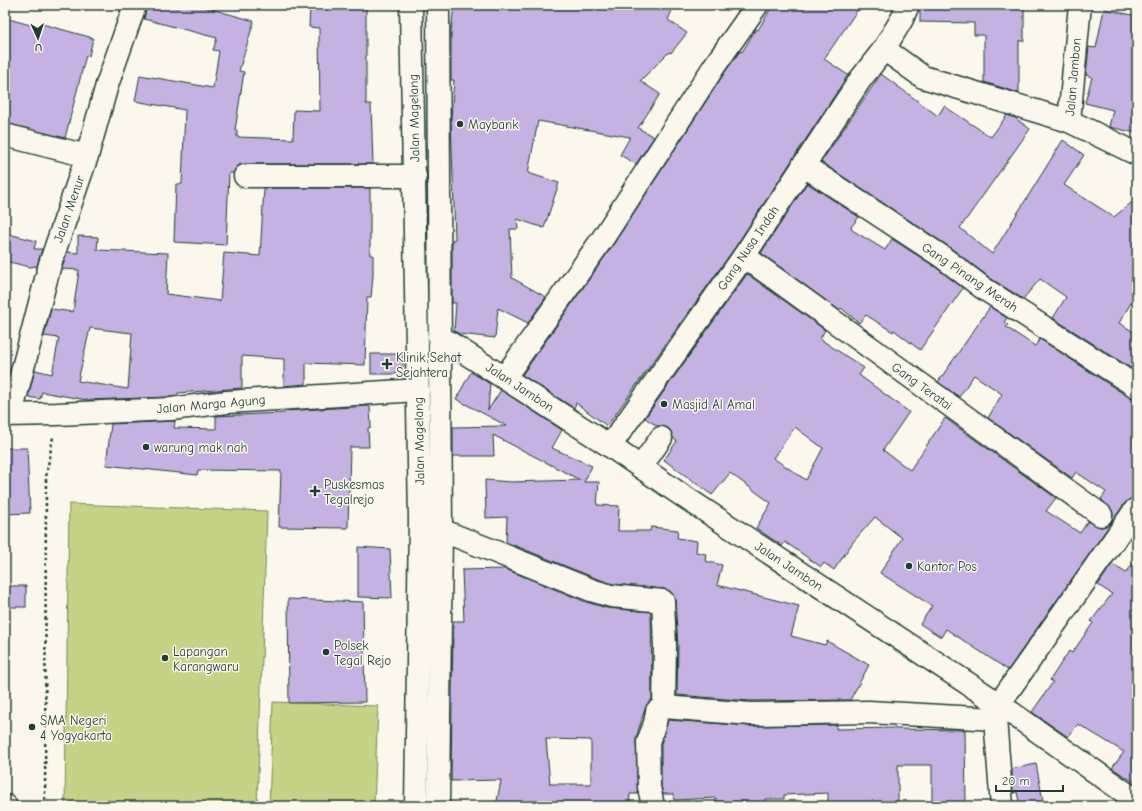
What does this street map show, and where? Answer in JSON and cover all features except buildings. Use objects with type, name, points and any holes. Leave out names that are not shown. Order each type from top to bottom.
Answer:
[{"type":"street","name":"Jalan Menur","points":[[8,414],[50,264],[87,156],[107,85],[135,5]]},
{"type":"street","name":"Jalan Magelang","points":[[411,5],[420,520],[416,806]]},
{"type":"street","name":"Jalan Magelang","points":[[438,5],[441,530],[438,806]]},
{"type":"street","points":[[505,377],[603,238],[715,65],[757,5]]},
{"type":"street","name":"Gang Nusa Indah","points":[[610,446],[744,256],[860,80],[884,49],[902,20],[908,5]]},
{"type":"street","name":"Jalan Jambon","points":[[1080,5],[1068,122],[1137,154]]},
{"type":"street","points":[[884,49],[923,77],[1068,122]]},
{"type":"street","points":[[5,135],[87,156]]},
{"type":"street","name":"Gang Pinang Merah","points":[[803,166],[941,256],[983,288],[1137,387]]},
{"type":"street","points":[[245,176],[415,176]]},
{"type":"street","name":"Gang Teratai","points":[[744,256],[1101,515]]},
{"type":"street","name":"Jalan Jambon","points":[[439,336],[505,377],[610,446],[997,711],[1137,801]]},
{"type":"street","name":"Jalan Marga Agung","points":[[8,414],[57,414],[171,409],[226,402],[418,390]]},
{"type":"street","points":[[641,467],[661,438]]},
{"type":"street","points":[[1002,806],[997,711],[1129,518]]},
{"type":"street","points":[[441,530],[591,590],[611,596],[663,601],[665,646],[664,707]]},
{"type":"street","points":[[653,806],[649,787],[648,742],[655,723],[657,711],[664,707],[751,714],[997,711]]},
{"type":"path","points":[[45,806],[46,477],[57,414]]},
{"type":"green space","name":"Lapangan Karangwaru","points":[[69,504],[267,511],[257,806],[65,805]]},
{"type":"green space","points":[[273,702],[378,706],[374,806],[269,806]]},
{"type":"place","name":"Maybank","points":[[460,124]]},
{"type":"place","name":"Klinik Sehat Sejahtera","points":[[387,364]]},
{"type":"place","name":"Masjid Al Amal","points":[[664,404]]},
{"type":"place","name":"warung mak nah","points":[[146,447]]},
{"type":"place","name":"Puskesmas Tegalrejo","points":[[315,491]]},
{"type":"place","name":"Kantor Pos","points":[[909,566]]},
{"type":"place","name":"Polsek Tegal Rejo","points":[[326,652]]},
{"type":"place","name":"Lapangan Karangwaru","points":[[165,658]]},
{"type":"place","name":"SMA Negeri 4 Yogyakarta","points":[[32,727]]}]
